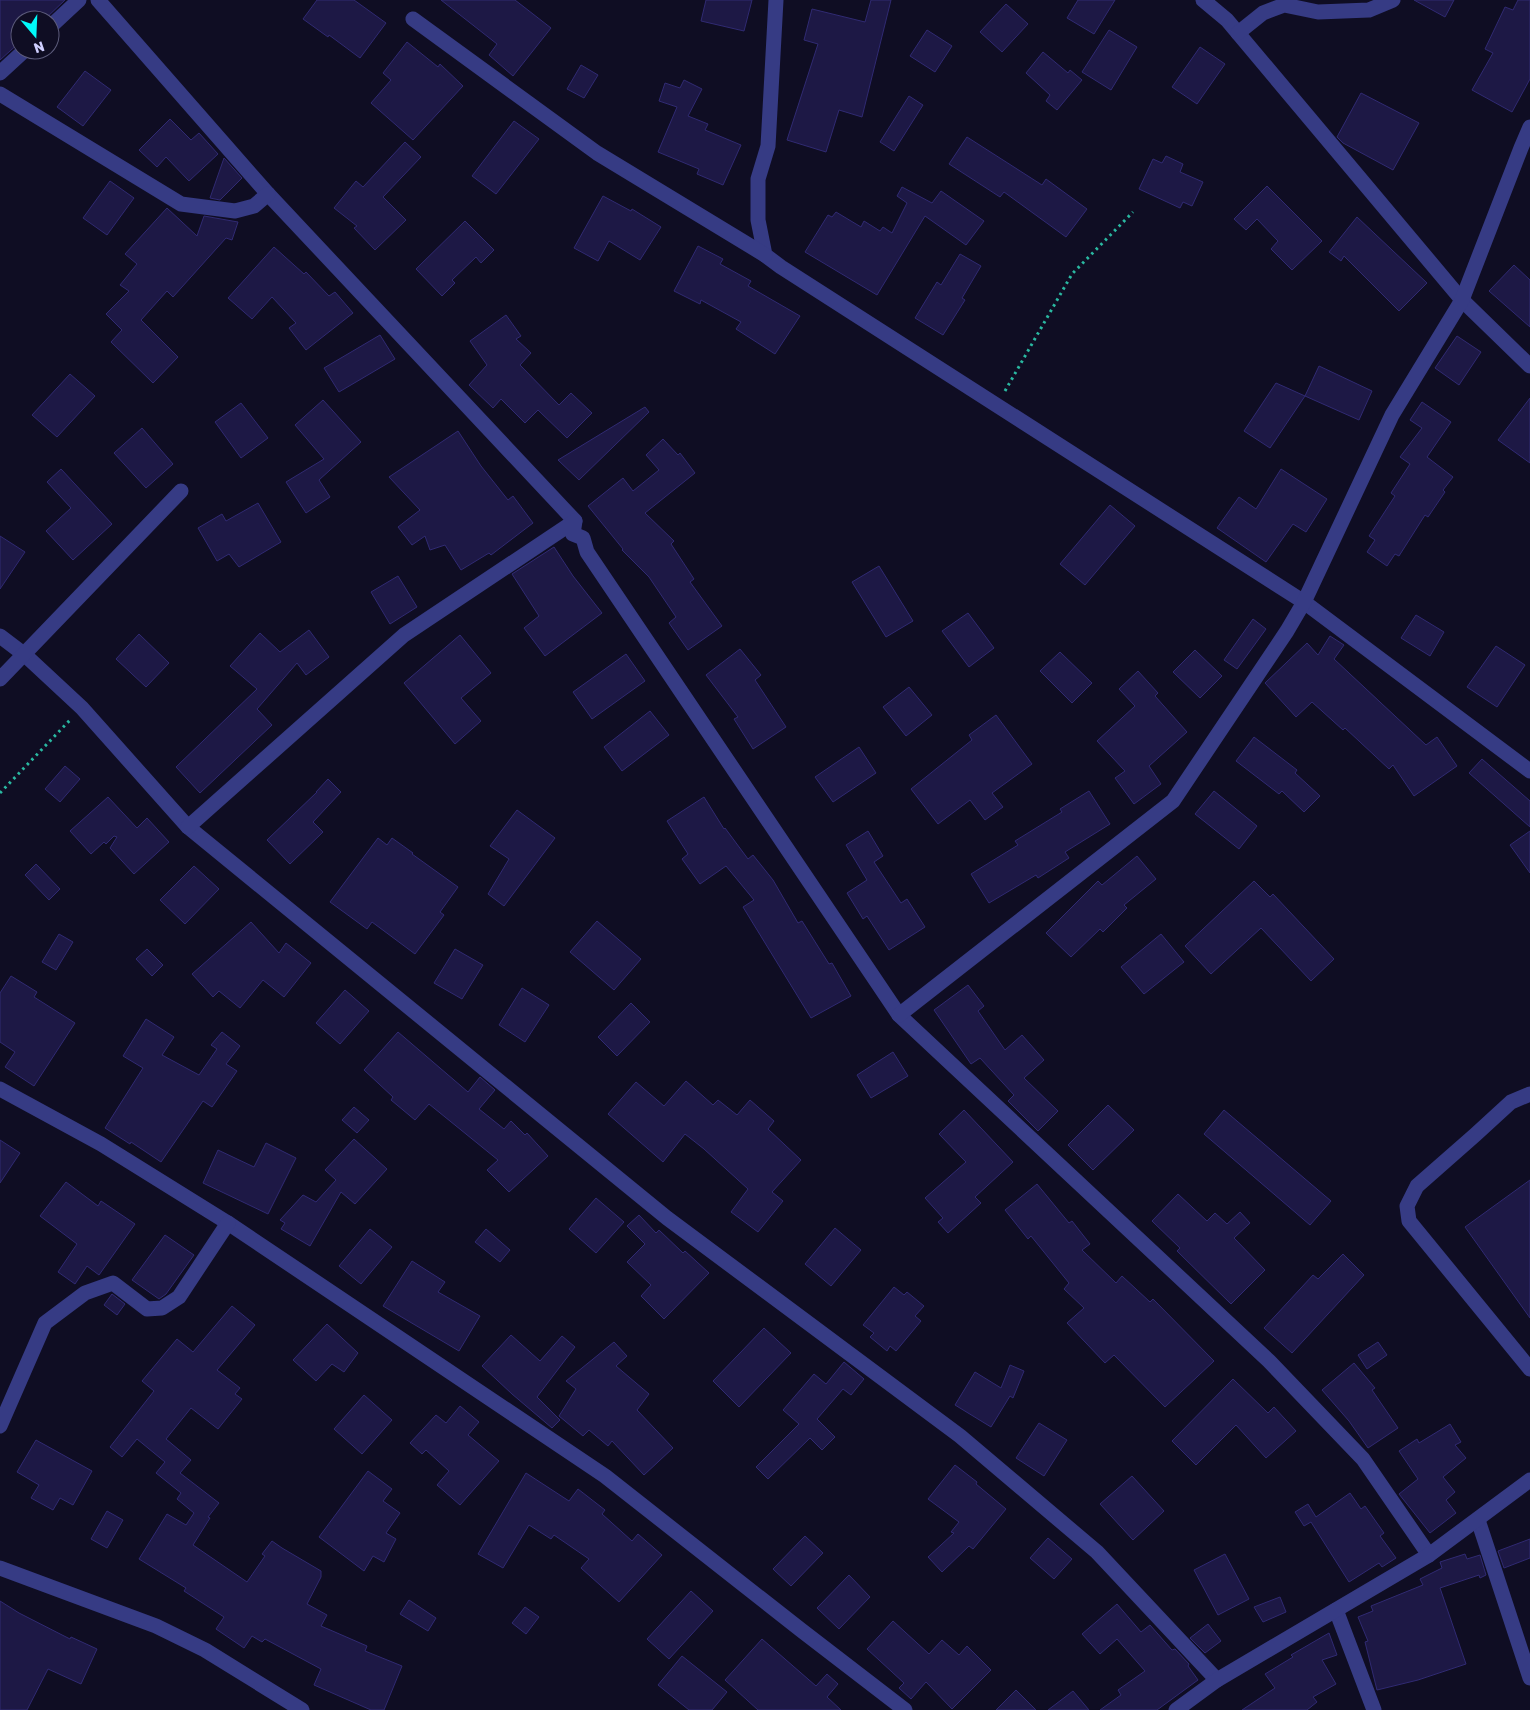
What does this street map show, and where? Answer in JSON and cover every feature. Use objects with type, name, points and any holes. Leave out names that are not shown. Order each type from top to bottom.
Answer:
[{"type":"street","points":[[60,18],[79,0]]},
{"type":"street","points":[[98,0],[268,194],[575,521],[574,534],[583,538],[587,552],[899,1016],[1269,1361],[1363,1459],[1430,1555]]},
{"type":"street","points":[[764,255],[758,220],[758,178],[768,146],[776,0]]},
{"type":"street","points":[[1203,0],[1227,20],[1462,300],[1530,366]]},
{"type":"street","points":[[1238,33],[1263,14],[1284,5],[1318,12],[1369,10],[1393,0]]},
{"type":"street","points":[[413,19],[598,153],[764,255],[781,268],[997,404],[1304,602],[1530,771]]},
{"type":"street","points":[[0,73],[14,60]]},
{"type":"street","points":[[0,94],[181,204],[235,211],[254,206],[268,194]]},
{"type":"street","points":[[899,1016],[1173,801],[1287,631],[1304,602],[1392,414],[1462,300],[1520,148],[1530,127]]},
{"type":"street","points":[[0,679],[181,491]]},
{"type":"street","points":[[188,827],[404,635],[575,521]]},
{"type":"street","points":[[0,636],[24,655],[82,708],[188,827],[667,1218],[960,1436],[1097,1552],[1217,1680]]},
{"type":"street","points":[[0,1088],[101,1144],[228,1223],[605,1476],[905,1710]]},
{"type":"street","points":[[1530,1094],[1511,1102],[1475,1136],[1416,1186],[1408,1206],[1410,1221],[1530,1369]]},
{"type":"street","points":[[0,1426],[45,1323],[85,1293],[112,1283],[147,1309],[162,1308],[179,1297],[228,1223]]},
{"type":"street","points":[[1176,1710],[1217,1680],[1430,1555],[1529,1484]]},
{"type":"street","points":[[1478,1520],[1530,1678]]},
{"type":"street","points":[[0,1568],[156,1626],[205,1650],[302,1710]]},
{"type":"street","points":[[1336,1610],[1374,1710]]},
{"type":"path","points":[[997,404],[1072,274],[1133,212]]},
{"type":"path","points":[[0,793],[82,708]]},
{"type":"building","points":[[0,0],[65,0],[54,10],[10,10],[10,51],[0,60]]},
{"type":"building","points":[[317,0],[354,0],[386,23],[360,58],[303,19]]},
{"type":"building","points":[[441,0],[515,0],[551,28],[513,76],[489,55],[497,44]]},
{"type":"building","points":[[706,0],[752,0],[744,31],[701,21]]},
{"type":"building","points":[[871,0],[891,0],[862,117],[839,110],[826,152],[787,140],[818,44],[804,40],[812,9],[865,22]]},
{"type":"building","points":[[1078,0],[1115,0],[1094,34],[1067,18]]},
{"type":"building","points":[[1414,0],[1454,0],[1445,17]]},
{"type":"building","points":[[1518,0],[1530,0],[1530,79],[1512,112],[1472,90],[1493,53],[1485,49],[1505,7],[1513,10]]},
{"type":"building","points":[[1006,4],[1028,24],[1002,52],[980,32]]},
{"type":"building","points":[[927,30],[952,46],[935,72],[910,56]]},
{"type":"building","points":[[1109,30],[1137,47],[1111,90],[1082,72]]},
{"type":"building","points":[[407,42],[438,67],[440,64],[463,86],[413,140],[371,103],[391,80],[383,73]]},
{"type":"building","points":[[1200,47],[1225,64],[1197,104],[1172,87]]},
{"type":"building","points":[[1043,52],[1068,73],[1070,70],[1082,80],[1057,110],[1046,101],[1050,95],[1026,73]]},
{"type":"building","points":[[581,65],[598,75],[584,98],[567,89]]},
{"type":"building","points":[[85,71],[111,90],[83,126],[57,107]]},
{"type":"building","points":[[684,80],[702,89],[688,116],[708,124],[705,130],[741,145],[723,185],[697,174],[699,169],[658,152],[677,107],[659,101],[665,83],[680,88]]},
{"type":"building","points":[[1361,93],[1419,123],[1393,170],[1343,143],[1337,137]]},
{"type":"building","points":[[909,96],[923,105],[894,151],[880,142]]},
{"type":"building","points":[[170,119],[191,140],[199,133],[218,154],[189,181],[166,157],[157,167],[139,150]]},
{"type":"building","points":[[514,121],[539,139],[496,194],[472,176]]},
{"type":"building","points":[[967,137],[1042,185],[1046,179],[1087,209],[1066,237],[1004,192],[1000,197],[949,164]]},
{"type":"building","points":[[405,142],[421,157],[383,197],[406,220],[375,250],[354,228],[357,226],[334,208],[356,181],[363,187]]},
{"type":"building","points":[[1166,156],[1183,164],[1180,172],[1203,182],[1192,206],[1183,202],[1180,208],[1139,189],[1153,159],[1162,163]]},
{"type":"building","points":[[224,158],[242,178],[220,200],[210,198]]},
{"type":"building","points":[[110,181],[134,198],[107,235],[83,218]]},
{"type":"building","points":[[1267,186],[1322,241],[1292,270],[1271,249],[1278,241],[1257,219],[1246,230],[1234,219]]},
{"type":"building","points":[[902,187],[932,203],[941,191],[984,221],[966,245],[925,216],[877,295],[805,252],[828,215],[832,217],[836,212],[861,227],[864,221],[880,231],[883,227],[892,233],[907,203],[897,196]]},
{"type":"building","points":[[603,196],[631,211],[632,209],[661,227],[640,260],[609,241],[598,261],[574,248]]},
{"type":"building","points":[[167,208],[197,236],[204,216],[238,222],[232,240],[226,238],[173,297],[167,291],[141,320],[178,357],[153,383],[111,342],[122,330],[106,314],[129,291],[120,285],[137,264],[125,254]]},
{"type":"building","points":[[1357,217],[1427,283],[1399,311],[1344,256],[1341,261],[1329,252]]},
{"type":"building","points":[[465,221],[494,250],[481,263],[476,257],[452,280],[455,283],[442,296],[416,269]]},
{"type":"building","points":[[698,246],[723,259],[720,264],[751,281],[748,286],[800,316],[775,354],[736,329],[741,322],[701,300],[700,304],[674,291]]},
{"type":"building","points":[[274,247],[304,274],[306,272],[329,296],[335,292],[353,313],[306,350],[289,328],[296,323],[272,297],[252,319],[228,298]]},
{"type":"building","points":[[960,254],[981,266],[962,298],[965,300],[943,335],[915,318],[937,282],[941,285]]},
{"type":"building","points":[[1514,265],[1530,280],[1530,327],[1489,291]]},
{"type":"building","points":[[506,315],[521,336],[516,339],[531,353],[520,365],[559,405],[571,393],[592,413],[567,438],[538,410],[525,423],[501,399],[493,408],[469,385],[487,365],[470,341]]},
{"type":"building","points":[[380,335],[395,359],[339,392],[324,368]]},
{"type":"building","points":[[1457,336],[1481,352],[1459,385],[1435,368]]},
{"type":"building","points":[[1319,366],[1372,391],[1359,420],[1305,396]]},
{"type":"building","points":[[70,374],[95,396],[57,437],[32,415]]},
{"type":"building","points":[[1276,383],[1305,396],[1270,448],[1244,431]]},
{"type":"building","points":[[1530,398],[1530,463],[1498,440]]},
{"type":"building","points":[[323,400],[361,442],[319,480],[330,497],[306,513],[286,482],[324,459],[295,425]]},
{"type":"building","points":[[1422,402],[1451,422],[1427,457],[1453,477],[1443,490],[1445,492],[1428,517],[1425,515],[1399,556],[1395,554],[1387,566],[1367,552],[1375,540],[1369,536],[1395,496],[1391,493],[1410,464],[1400,457],[1422,428],[1410,420]]},
{"type":"building","points":[[241,403],[268,438],[241,458],[215,422]]},
{"type":"building","points":[[645,407],[649,412],[579,480],[558,460]]},
{"type":"building","points":[[142,428],[173,464],[146,488],[114,453]]},
{"type":"building","points":[[458,431],[481,466],[508,500],[513,496],[533,523],[491,555],[489,553],[461,570],[445,545],[430,550],[425,536],[412,545],[398,527],[420,510],[389,477]]},
{"type":"building","points":[[663,439],[678,455],[680,453],[695,473],[645,513],[674,541],[671,544],[694,579],[690,582],[722,626],[688,650],[669,623],[676,617],[649,577],[622,550],[588,506],[623,478],[633,491],[659,470],[646,455]]},
{"type":"building","points":[[61,469],[112,524],[73,560],[46,531],[71,508],[47,482]]},
{"type":"building","points":[[1281,469],[1327,499],[1306,532],[1293,524],[1266,562],[1217,528],[1239,497],[1256,509]]},
{"type":"building","points":[[258,503],[281,542],[239,567],[229,554],[217,561],[198,528],[222,514],[226,521]]},
{"type":"building","points":[[1110,505],[1135,526],[1085,585],[1060,564]]},
{"type":"building","points":[[0,536],[25,552],[0,589]]},
{"type":"building","points":[[554,547],[573,576],[602,613],[545,656],[524,628],[539,616],[512,574]]},
{"type":"building","points":[[879,566],[913,621],[886,637],[852,582]]},
{"type":"building","points":[[398,576],[417,607],[390,624],[371,592]]},
{"type":"building","points":[[968,613],[994,648],[969,667],[942,631]]},
{"type":"building","points":[[1416,615],[1444,632],[1430,656],[1401,638]]},
{"type":"building","points":[[1253,619],[1266,629],[1237,669],[1224,660]]},
{"type":"building","points":[[309,630],[329,657],[306,675],[297,663],[257,709],[272,725],[200,793],[176,767],[257,689],[230,666],[260,633],[280,652]]},
{"type":"building","points":[[139,634],[169,663],[146,687],[116,659]]},
{"type":"building","points":[[460,635],[491,673],[461,698],[481,721],[455,744],[404,683]]},
{"type":"building","points":[[1330,636],[1344,645],[1334,659],[1426,745],[1437,737],[1457,766],[1414,796],[1393,765],[1389,769],[1345,728],[1343,730],[1312,702],[1296,717],[1265,683],[1307,643],[1318,655]]},
{"type":"building","points":[[1496,646],[1525,665],[1497,707],[1467,687]]},
{"type":"building","points":[[740,649],[761,675],[755,680],[786,727],[753,749],[734,719],[738,717],[706,675]]},
{"type":"building","points":[[1195,650],[1222,676],[1200,698],[1173,672]]},
{"type":"building","points":[[1060,652],[1092,683],[1072,703],[1040,671]]},
{"type":"building","points":[[626,654],[645,681],[592,719],[573,692]]},
{"type":"building","points":[[1138,671],[1158,693],[1155,696],[1187,732],[1149,766],[1161,784],[1134,804],[1115,778],[1125,771],[1097,741],[1135,706],[1119,689]]},
{"type":"building","points":[[909,687],[932,715],[906,736],[883,707]]},
{"type":"building","points":[[650,711],[669,735],[622,771],[604,747]]},
{"type":"building","points":[[996,715],[1032,764],[992,793],[1003,807],[985,820],[970,800],[938,824],[911,789],[972,740],[969,735]]},
{"type":"building","points":[[1254,737],[1297,770],[1295,773],[1320,796],[1304,812],[1282,791],[1279,794],[1236,761]]},
{"type":"building","points":[[859,747],[876,773],[833,802],[815,777]]},
{"type":"building","points":[[1482,759],[1530,801],[1530,827],[1469,773]]},
{"type":"building","points":[[65,766],[80,779],[60,802],[45,789]]},
{"type":"building","points":[[328,779],[341,792],[313,822],[323,832],[290,864],[267,840]]},
{"type":"building","points":[[1089,791],[1110,824],[1065,852],[1069,858],[1038,878],[1036,875],[989,903],[971,874],[1018,845],[1015,841],[1062,812],[1060,809]]},
{"type":"building","points":[[1214,791],[1257,826],[1239,849],[1195,814]]},
{"type":"building","points":[[108,797],[137,828],[147,818],[169,842],[134,874],[110,848],[117,837],[114,836],[106,844],[104,842],[91,854],[70,831]]},
{"type":"building","points":[[704,797],[724,829],[748,859],[753,855],[773,880],[798,923],[802,921],[829,964],[832,963],[851,996],[811,1018],[743,907],[754,900],[726,866],[700,884],[682,859],[688,854],[667,821]]},
{"type":"building","points":[[517,810],[555,838],[504,906],[488,894],[509,859],[490,846]]},
{"type":"building","points":[[868,831],[883,856],[874,862],[901,903],[907,899],[925,927],[889,950],[867,916],[863,919],[847,893],[867,880],[846,845]]},
{"type":"building","points":[[1530,831],[1530,873],[1510,845]]},
{"type":"building","points":[[378,838],[387,845],[392,838],[458,887],[440,912],[444,915],[415,954],[372,922],[367,929],[330,902]]},
{"type":"building","points":[[1137,856],[1156,879],[1124,905],[1127,908],[1103,932],[1100,929],[1071,957],[1046,933],[1098,881],[1102,885]]},
{"type":"building","points":[[36,864],[60,889],[49,900],[25,875]]},
{"type":"building","points":[[194,866],[219,889],[185,924],[160,900]]},
{"type":"building","points":[[1254,881],[1270,897],[1273,894],[1334,959],[1311,981],[1261,928],[1211,974],[1185,946]]},
{"type":"building","points":[[597,921],[641,959],[614,990],[570,952]]},
{"type":"building","points":[[251,922],[279,953],[286,943],[311,963],[284,997],[263,980],[240,1008],[219,991],[213,997],[192,974]]},
{"type":"building","points":[[59,934],[73,942],[56,970],[42,962]]},
{"type":"building","points":[[1161,934],[1184,962],[1144,994],[1121,967]]},
{"type":"building","points":[[147,949],[163,965],[152,976],[136,959]]},
{"type":"building","points":[[455,949],[483,965],[462,999],[434,983]]},
{"type":"building","points":[[11,976],[37,992],[34,997],[75,1023],[34,1086],[5,1067],[15,1052],[0,1042],[0,993]]},
{"type":"building","points":[[968,985],[984,1006],[978,1011],[1005,1050],[1022,1035],[1044,1060],[1024,1078],[1058,1111],[1038,1131],[1008,1101],[1014,1095],[980,1058],[971,1064],[934,1010]]},
{"type":"building","points":[[522,988],[549,1005],[525,1042],[499,1025]]},
{"type":"building","points":[[345,990],[369,1011],[340,1044],[316,1023]]},
{"type":"building","points":[[631,1003],[650,1022],[617,1056],[598,1037]]},
{"type":"building","points":[[146,1019],[174,1037],[162,1055],[199,1075],[217,1049],[211,1045],[222,1032],[240,1046],[226,1064],[237,1071],[212,1107],[203,1101],[161,1162],[131,1142],[130,1144],[105,1128],[143,1068],[123,1056]]},
{"type":"building","points":[[398,1032],[468,1092],[480,1077],[495,1090],[479,1109],[504,1129],[511,1121],[525,1135],[527,1133],[548,1156],[509,1192],[487,1170],[498,1160],[429,1104],[415,1120],[391,1100],[393,1097],[364,1070]]},
{"type":"building","points":[[893,1052],[908,1076],[871,1098],[857,1075]]},
{"type":"building","points":[[686,1081],[713,1105],[718,1100],[737,1115],[750,1100],[774,1121],[768,1129],[801,1160],[772,1192],[783,1201],[758,1232],[731,1212],[748,1189],[685,1134],[663,1162],[608,1114],[636,1082],[664,1106]]},
{"type":"building","points":[[1108,1105],[1134,1130],[1093,1170],[1068,1145]]},
{"type":"building","points":[[354,1107],[369,1120],[357,1133],[342,1120]]},
{"type":"building","points":[[964,1110],[1013,1162],[975,1197],[981,1203],[948,1233],[938,1222],[943,1218],[925,1198],[966,1162],[939,1134]]},
{"type":"building","points":[[1224,1110],[1331,1201],[1310,1225],[1204,1134]]},
{"type":"building","points":[[354,1139],[387,1169],[355,1204],[341,1192],[310,1246],[281,1229],[285,1223],[280,1220],[303,1195],[316,1202],[336,1180],[325,1170]]},
{"type":"building","points":[[0,1140],[20,1153],[0,1183]]},
{"type":"building","points":[[266,1143],[296,1158],[268,1214],[203,1183],[218,1150],[254,1167]]},
{"type":"building","points":[[1530,1180],[1530,1318],[1465,1227]]},
{"type":"building","points":[[66,1182],[98,1206],[101,1201],[135,1224],[99,1275],[87,1266],[75,1284],[58,1272],[77,1244],[40,1216]]},
{"type":"building","points":[[1037,1184],[1069,1223],[1072,1221],[1090,1244],[1082,1250],[1116,1283],[1122,1276],[1150,1302],[1153,1299],[1214,1361],[1165,1407],[1114,1355],[1105,1363],[1067,1323],[1084,1308],[1064,1289],[1069,1283],[1031,1236],[1028,1239],[1005,1210]]},
{"type":"building","points":[[1178,1194],[1207,1221],[1215,1213],[1227,1224],[1240,1212],[1250,1223],[1234,1238],[1265,1270],[1231,1304],[1177,1251],[1180,1248],[1152,1221]]},
{"type":"building","points":[[596,1198],[624,1222],[596,1253],[569,1229]]},
{"type":"building","points":[[639,1215],[656,1233],[659,1230],[683,1253],[685,1251],[709,1273],[664,1319],[641,1296],[651,1285],[627,1262],[645,1244],[627,1226]]},
{"type":"building","points":[[835,1228],[861,1250],[831,1286],[805,1264]]},
{"type":"building","points":[[370,1229],[392,1247],[361,1284],[339,1266]]},
{"type":"building","points":[[486,1229],[510,1250],[500,1262],[475,1242]]},
{"type":"building","points":[[165,1235],[194,1255],[166,1294],[159,1299],[132,1280]]},
{"type":"building","points":[[1343,1254],[1364,1275],[1292,1353],[1264,1328],[1313,1275],[1318,1279]]},
{"type":"building","points":[[412,1261],[445,1282],[438,1292],[480,1316],[459,1351],[383,1306]]},
{"type":"building","points":[[894,1287],[904,1295],[907,1292],[924,1306],[915,1316],[921,1321],[896,1351],[890,1346],[887,1351],[870,1337],[874,1333],[863,1325]]},
{"type":"building","points":[[112,1294],[125,1304],[117,1315],[104,1305]]},
{"type":"building","points":[[232,1306],[255,1325],[217,1370],[240,1388],[235,1394],[242,1399],[218,1429],[191,1408],[166,1439],[191,1460],[180,1473],[219,1503],[208,1517],[210,1518],[193,1545],[247,1582],[265,1556],[262,1554],[272,1541],[321,1571],[321,1577],[307,1604],[327,1615],[321,1626],[367,1646],[365,1651],[402,1666],[384,1710],[371,1710],[314,1685],[321,1669],[265,1639],[262,1642],[252,1636],[244,1648],[216,1629],[224,1617],[184,1591],[186,1588],[139,1559],[167,1514],[186,1525],[194,1513],[177,1499],[181,1493],[156,1473],[165,1462],[137,1439],[122,1457],[110,1447],[154,1391],[142,1381],[177,1339],[193,1352]]},
{"type":"building","points":[[327,1324],[358,1353],[344,1372],[332,1364],[316,1381],[293,1360]]},
{"type":"building","points":[[764,1328],[791,1353],[739,1407],[713,1381]]},
{"type":"building","points":[[511,1335],[540,1361],[562,1336],[575,1347],[537,1397],[560,1420],[552,1428],[482,1366]]},
{"type":"building","points":[[614,1342],[627,1356],[616,1366],[649,1394],[637,1410],[673,1448],[644,1475],[612,1441],[608,1446],[589,1430],[583,1436],[559,1416],[576,1389],[566,1381]]},
{"type":"building","points":[[1378,1342],[1387,1355],[1367,1369],[1358,1355]]},
{"type":"building","points":[[844,1362],[864,1379],[851,1395],[843,1389],[817,1419],[835,1437],[822,1450],[810,1438],[768,1479],[756,1467],[799,1424],[783,1410],[814,1374],[826,1384]]},
{"type":"building","points":[[1354,1363],[1375,1388],[1372,1390],[1398,1428],[1368,1448],[1349,1421],[1322,1390]]},
{"type":"building","points":[[1010,1365],[1024,1371],[1013,1398],[1010,1396],[991,1427],[955,1405],[975,1372],[1001,1388]]},
{"type":"building","points":[[1233,1379],[1268,1413],[1274,1407],[1296,1431],[1266,1458],[1236,1425],[1196,1465],[1172,1441]]},
{"type":"building","points":[[364,1395],[392,1420],[362,1454],[334,1429]]},
{"type":"building","points":[[460,1406],[479,1422],[468,1435],[499,1461],[460,1505],[437,1485],[449,1471],[426,1450],[422,1454],[410,1443],[436,1415],[446,1423]]},
{"type":"building","points":[[1039,1423],[1067,1440],[1044,1476],[1016,1458]]},
{"type":"building","points":[[1450,1424],[1461,1442],[1455,1445],[1466,1458],[1443,1477],[1455,1492],[1446,1500],[1456,1513],[1430,1533],[1399,1494],[1418,1479],[1399,1451],[1417,1439],[1419,1443]]},
{"type":"building","points":[[36,1440],[92,1471],[73,1505],[60,1498],[53,1510],[31,1498],[39,1485],[17,1472]]},
{"type":"building","points":[[955,1465],[1006,1509],[973,1549],[969,1546],[942,1572],[928,1557],[954,1533],[951,1532],[959,1522],[928,1499]]},
{"type":"building","points":[[368,1471],[392,1489],[383,1501],[400,1513],[386,1533],[396,1539],[384,1562],[373,1556],[364,1571],[319,1537]]},
{"type":"building","points":[[526,1473],[569,1501],[578,1489],[605,1510],[602,1514],[632,1541],[638,1534],[662,1555],[619,1602],[581,1568],[589,1559],[554,1535],[551,1539],[529,1525],[503,1568],[478,1554]]},
{"type":"building","points":[[1132,1476],[1164,1511],[1133,1540],[1100,1504]]},
{"type":"building","points":[[1350,1493],[1361,1509],[1365,1506],[1384,1533],[1380,1536],[1396,1558],[1382,1567],[1379,1563],[1349,1582],[1311,1522],[1304,1526],[1295,1512],[1308,1504],[1316,1517]]},
{"type":"building","points":[[107,1511],[123,1520],[107,1548],[91,1539]]},
{"type":"building","points":[[805,1536],[823,1553],[791,1586],[773,1569]]},
{"type":"building","points":[[1048,1538],[1072,1559],[1054,1579],[1030,1558]]},
{"type":"building","points":[[1530,1539],[1530,1558],[1504,1568],[1498,1551]]},
{"type":"building","points":[[1225,1554],[1249,1599],[1218,1615],[1194,1570]]},
{"type":"building","points":[[1465,1554],[1467,1559],[1480,1555],[1486,1575],[1480,1578],[1479,1575],[1440,1588],[1466,1664],[1418,1680],[1377,1690],[1365,1642],[1368,1641],[1358,1617],[1373,1611],[1371,1606],[1423,1585],[1420,1579],[1442,1568],[1440,1562]]},
{"type":"building","points":[[849,1575],[870,1597],[839,1629],[817,1608]]},
{"type":"building","points":[[691,1591],[713,1611],[669,1659],[647,1639]]},
{"type":"building","points":[[1280,1597],[1286,1612],[1263,1622],[1254,1607]]},
{"type":"building","points":[[409,1600],[436,1618],[428,1631],[400,1614]]},
{"type":"building","points":[[0,1601],[70,1639],[71,1637],[97,1649],[81,1684],[48,1669],[27,1710],[0,1710]]},
{"type":"building","points":[[1117,1604],[1141,1632],[1150,1625],[1172,1650],[1175,1649],[1189,1664],[1188,1666],[1198,1680],[1157,1710],[1100,1710],[1121,1695],[1118,1690],[1145,1671],[1117,1639],[1100,1654],[1082,1634]]},
{"type":"building","points":[[525,1607],[539,1617],[526,1634],[512,1623]]},
{"type":"building","points":[[893,1621],[929,1654],[942,1640],[959,1655],[967,1646],[991,1670],[952,1709],[926,1682],[911,1699],[899,1688],[904,1683],[867,1649]]},
{"type":"building","points":[[1208,1624],[1221,1641],[1205,1653],[1190,1638]]},
{"type":"building","points":[[1329,1633],[1337,1655],[1322,1660],[1336,1684],[1313,1697],[1317,1702],[1307,1710],[1242,1710],[1275,1688],[1265,1674],[1293,1657],[1291,1655]]},
{"type":"building","points":[[762,1639],[816,1686],[827,1674],[838,1684],[827,1697],[841,1710],[758,1710],[725,1680]]},
{"type":"building","points":[[682,1656],[727,1692],[712,1710],[689,1710],[658,1685]]},
{"type":"building","points":[[1016,1690],[1036,1710],[996,1710]]},
{"type":"building","points":[[1073,1691],[1089,1710],[1048,1710]]}]
